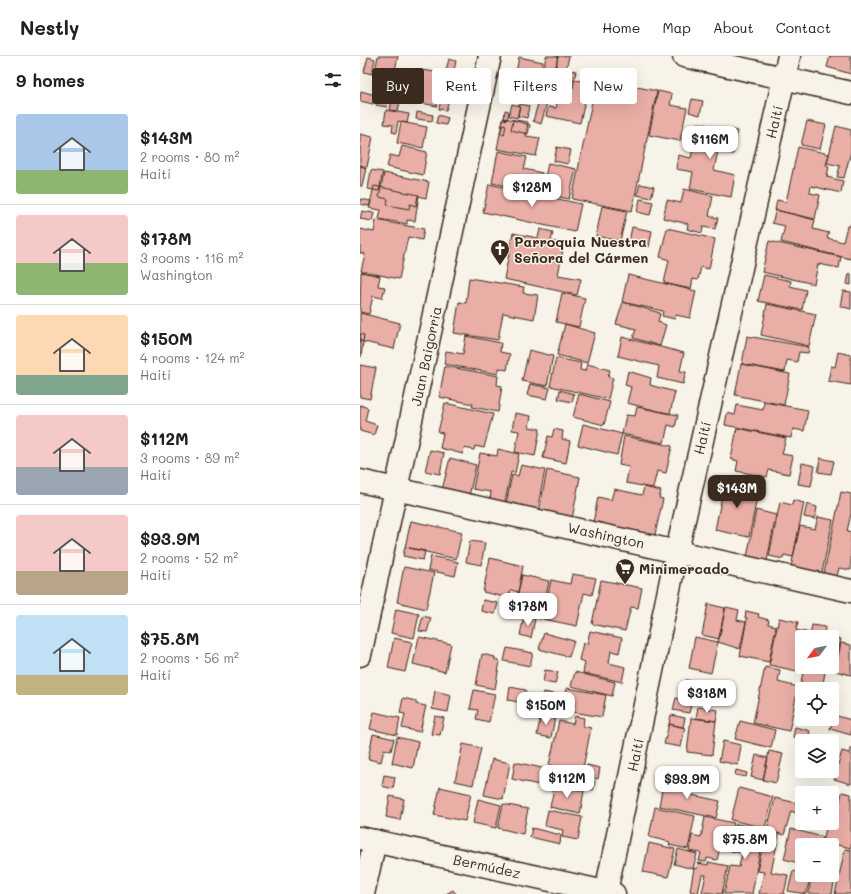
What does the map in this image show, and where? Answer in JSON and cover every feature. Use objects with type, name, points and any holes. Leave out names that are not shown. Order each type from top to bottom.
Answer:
[{"type":"street","name":"Juan Baigorria","points":[[360,655],[490,56]]},
{"type":"street","points":[[684,56],[851,93]]},
{"type":"street","name":"Haití","points":[[610,893],[677,551],[788,56]]},
{"type":"street","name":"Washington","points":[[360,481],[851,591]]},
{"type":"street","points":[[364,894],[367,839]]},
{"type":"street","name":"Bermúdez","points":[[367,839],[610,893]]},
{"type":"building","points":[[378,56],[398,56],[395,68],[376,68]]},
{"type":"building","points":[[546,56],[558,56],[556,68],[544,68]]},
{"type":"building","points":[[558,56],[569,56],[566,68],[556,68]]},
{"type":"building","points":[[830,56],[851,56],[851,74],[827,67]]},
{"type":"building","points":[[368,57],[375,59],[372,74],[364,72]]},
{"type":"building","points":[[519,57],[543,62],[542,68],[517,68]]},
{"type":"building","points":[[449,59],[456,61],[455,68],[447,68]]},
{"type":"building","points":[[424,70],[432,72],[432,104],[437,104],[437,106],[424,104]]},
{"type":"building","points":[[572,70],[576,71],[572,88]]},
{"type":"building","points":[[572,79],[580,81],[580,104],[584,104],[580,123],[546,116],[548,107],[556,108],[557,104],[572,104]]},
{"type":"building","points":[[637,87],[657,91],[632,211],[572,199],[592,104],[637,104]]},
{"type":"building","points":[[361,91],[372,94],[372,104],[360,101]]},
{"type":"building","points":[[658,91],[672,94],[670,105],[687,108],[680,141],[649,135]]},
{"type":"building","points":[[692,99],[703,101],[700,115],[689,112]]},
{"type":"building","points":[[376,104],[387,104],[387,107]]},
{"type":"building","points":[[391,104],[399,104],[398,111],[390,110]]},
{"type":"building","points":[[440,104],[448,104],[446,110],[439,109]]},
{"type":"building","points":[[512,104],[520,106],[517,118],[509,116]]},
{"type":"building","points":[[520,104],[529,106],[527,118],[518,116]]},
{"type":"building","points":[[538,104],[547,104],[541,124],[533,121]]},
{"type":"building","points":[[386,110],[409,114],[407,123],[398,121],[396,133],[392,132],[393,125],[384,124]]},
{"type":"building","points":[[505,110],[509,111],[507,120],[504,119]]},
{"type":"building","points":[[417,112],[433,115],[432,121],[416,119]]},
{"type":"building","points":[[438,115],[448,118],[446,125],[436,123]]},
{"type":"building","points":[[503,118],[528,122],[526,136],[540,138],[536,156],[497,149]]},
{"type":"building","points":[[513,120],[530,125],[528,134],[511,130]]},
{"type":"building","points":[[807,121],[826,125],[820,149],[801,145]]},
{"type":"building","points":[[401,122],[427,127],[423,148],[397,143]]},
{"type":"building","points":[[698,123],[737,131],[733,154],[718,151],[714,170],[735,175],[731,197],[690,189],[693,172],[676,169],[678,155],[691,158]]},
{"type":"building","points":[[503,124],[506,125],[504,135],[500,133]]},
{"type":"building","points":[[836,126],[851,130],[851,151],[844,178],[837,177],[840,166],[827,163]]},
{"type":"building","points":[[360,134],[373,137],[367,167],[360,165]]},
{"type":"building","points":[[402,146],[427,152],[423,175],[387,167],[390,155],[399,157]]},
{"type":"building","points":[[557,147],[571,150],[568,164],[554,161]]},
{"type":"building","points":[[798,147],[829,154],[826,165],[829,166],[827,177],[843,181],[841,193],[811,186],[810,193],[820,195],[815,219],[775,210],[777,200],[786,202]]},
{"type":"building","points":[[498,151],[527,157],[524,169],[542,173],[539,192],[492,183]]},
{"type":"building","points":[[548,163],[576,169],[569,199],[542,193]]},
{"type":"building","points":[[360,166],[366,168],[362,186],[360,186]]},
{"type":"building","points":[[371,170],[383,172],[379,191],[368,189]]},
{"type":"building","points":[[384,173],[429,182],[426,198],[418,196],[416,206],[410,204],[409,209],[387,205],[388,199],[379,197]]},
{"type":"building","points":[[489,184],[581,204],[575,232],[483,212]]},
{"type":"building","points":[[640,184],[654,187],[651,198],[637,195]]},
{"type":"building","points":[[374,186],[419,195],[415,221],[407,220],[407,224],[379,219],[381,210],[369,208]]},
{"type":"building","points":[[684,189],[713,196],[709,216],[718,218],[715,229],[703,227],[702,233],[687,229],[688,224],[663,218],[667,200],[681,203]]},
{"type":"building","points":[[360,199],[371,201],[370,206],[360,204]]},
{"type":"building","points":[[640,199],[653,202],[650,215],[637,212]]},
{"type":"building","points":[[602,206],[627,211],[620,241],[596,236]]},
{"type":"building","points":[[776,210],[815,220],[813,229],[829,233],[827,238],[843,242],[847,226],[850,226],[851,223],[851,259],[781,242],[785,226],[772,223]]},
{"type":"building","points":[[362,211],[374,213],[372,221],[360,219]]},
{"type":"building","points":[[376,220],[424,229],[422,240],[408,237],[399,279],[361,271],[365,254],[360,253],[360,229],[374,232]]},
{"type":"building","points":[[632,227],[652,231],[649,247],[629,242]]},
{"type":"building","points":[[667,228],[715,239],[709,269],[701,267],[698,280],[693,279],[691,289],[664,283],[669,260],[660,257]]},
{"type":"building","points":[[540,229],[553,232],[551,241],[564,244],[558,275],[581,279],[577,295],[504,279],[513,233],[538,238]]},
{"type":"building","points":[[769,241],[841,257],[839,268],[818,264],[814,284],[762,272]]},
{"type":"building","points":[[361,272],[380,276],[378,286],[385,287],[382,298],[373,296],[369,314],[360,312]]},
{"type":"building","points":[[849,273],[851,274],[851,285],[847,284]]},
{"type":"building","points":[[628,275],[696,291],[690,318],[676,315],[675,319],[662,316],[663,311],[622,302]]},
{"type":"building","points":[[764,275],[791,281],[790,286],[806,290],[802,310],[758,301]]},
{"type":"building","points":[[469,278],[524,287],[523,293],[538,295],[534,319],[503,313],[498,340],[454,333],[459,302],[466,303]]},
{"type":"building","points":[[843,291],[851,292],[851,309],[840,306]]},
{"type":"building","points":[[562,293],[585,298],[579,327],[556,322]]},
{"type":"building","points":[[623,302],[660,313],[658,322],[666,325],[660,346],[633,338],[636,329],[616,324]]},
{"type":"building","points":[[767,304],[816,314],[809,346],[761,335]]},
{"type":"building","points":[[360,313],[400,323],[394,349],[360,341]]},
{"type":"building","points":[[565,324],[595,333],[587,363],[557,355]]},
{"type":"building","points":[[360,334],[364,335],[361,357],[360,357]]},
{"type":"building","points":[[466,336],[501,343],[500,352],[510,354],[507,370],[499,368],[498,374],[444,364],[446,351],[463,354]]},
{"type":"building","points":[[747,336],[809,347],[808,353],[799,352],[797,362],[787,360],[785,372],[742,364]]},
{"type":"building","points":[[622,337],[684,353],[680,371],[686,372],[683,384],[657,378],[659,366],[618,356]]},
{"type":"building","points":[[529,350],[553,356],[547,386],[522,381]]},
{"type":"building","points":[[838,352],[851,355],[851,385],[828,381],[831,366],[835,367]]},
{"type":"building","points":[[556,358],[581,363],[580,370],[585,371],[587,364],[610,370],[608,377],[613,378],[608,399],[550,386]]},
{"type":"building","points":[[741,364],[790,374],[784,405],[735,395]]},
{"type":"building","points":[[360,365],[376,368],[370,399],[360,397]]},
{"type":"building","points":[[445,366],[498,376],[497,385],[502,386],[498,412],[472,407],[473,404],[439,397]]},
{"type":"building","points":[[628,371],[651,378],[650,385],[675,392],[670,414],[627,403],[631,387],[625,385]]},
{"type":"building","points":[[530,384],[550,388],[547,399],[527,395]]},
{"type":"building","points":[[560,390],[574,394],[572,402],[558,399]]},
{"type":"building","points":[[579,394],[610,402],[604,425],[573,417]]},
{"type":"building","points":[[764,402],[808,410],[804,431],[793,429],[791,438],[725,425],[727,413],[735,415],[737,405],[763,410]]},
{"type":"building","points":[[445,403],[493,414],[484,448],[475,446],[474,450],[464,448],[463,454],[440,448],[443,433],[438,432]]},
{"type":"building","points":[[360,405],[368,408],[365,421],[377,425],[374,435],[360,431]]},
{"type":"building","points":[[637,407],[678,415],[675,427],[668,425],[664,443],[622,434],[626,415],[635,416]]},
{"type":"building","points":[[515,413],[531,416],[529,427],[540,429],[535,456],[515,452],[519,431],[512,430]]},
{"type":"building","points":[[583,424],[622,434],[617,455],[578,445]]},
{"type":"building","points":[[737,428],[786,438],[782,454],[793,456],[789,474],[769,470],[767,477],[736,471],[738,461],[731,459]]},
{"type":"building","points":[[554,429],[563,431],[562,439],[570,441],[566,463],[543,458],[548,436],[552,437]]},
{"type":"building","points":[[624,436],[672,446],[666,473],[657,471],[653,488],[626,483],[629,467],[619,465]]},
{"type":"building","points":[[498,449],[519,454],[515,473],[511,472],[505,502],[490,499],[491,492],[473,489],[480,453],[497,456]]},
{"type":"building","points":[[430,450],[444,453],[440,474],[425,471]]},
{"type":"building","points":[[450,458],[476,465],[469,496],[442,490]]},
{"type":"building","points":[[820,458],[834,461],[831,474],[818,472]]},
{"type":"building","points":[[802,463],[815,466],[811,486],[798,484]]},
{"type":"building","points":[[521,465],[545,470],[537,511],[506,504],[512,475],[518,476]]},
{"type":"building","points":[[547,470],[580,477],[572,519],[539,512]]},
{"type":"building","points":[[725,481],[759,488],[749,537],[715,530]]},
{"type":"building","points":[[644,487],[661,491],[659,498],[663,499],[654,539],[593,523],[598,497],[611,500],[614,489],[642,495]]},
{"type":"building","points":[[841,492],[851,494],[851,514],[847,531],[851,532],[851,570],[839,568],[837,576],[824,573]]},
{"type":"building","points":[[793,500],[804,503],[793,557],[784,555],[783,559],[769,556],[780,502],[792,505]]},
{"type":"building","points":[[807,504],[817,507],[815,519],[804,517]]},
{"type":"building","points":[[756,510],[776,515],[767,561],[747,557]]},
{"type":"building","points":[[818,517],[833,520],[821,577],[790,571],[800,526],[815,529]]},
{"type":"building","points":[[411,521],[462,532],[456,559],[405,547]]},
{"type":"building","points":[[470,541],[485,543],[481,565],[466,562]]},
{"type":"building","points":[[405,547],[425,551],[423,560],[403,556]]},
{"type":"building","points":[[431,556],[458,562],[455,576],[428,570]]},
{"type":"building","points":[[490,558],[523,566],[518,592],[511,590],[509,598],[483,592]]},
{"type":"building","points":[[404,567],[434,573],[426,609],[397,602]]},
{"type":"building","points":[[572,574],[596,578],[592,595],[584,593],[577,626],[543,619],[551,580],[570,584]]},
{"type":"building","points":[[522,575],[549,581],[541,619],[514,613]]},
{"type":"building","points":[[601,580],[642,588],[638,608],[631,607],[625,631],[592,624]]},
{"type":"building","points":[[483,600],[498,603],[495,614],[481,611]]},
{"type":"building","points":[[708,604],[725,608],[719,639],[702,635]]},
{"type":"building","points":[[726,607],[739,610],[737,620],[746,622],[740,649],[718,642]]},
{"type":"building","points":[[396,609],[419,614],[414,638],[391,633]]},
{"type":"building","points":[[746,611],[759,614],[758,617],[769,620],[768,624],[776,626],[769,662],[740,656],[747,618],[745,618]]},
{"type":"building","points":[[423,616],[431,618],[427,632],[419,631]]},
{"type":"building","points":[[524,616],[535,619],[531,638],[520,635]]},
{"type":"building","points":[[779,618],[798,622],[795,630],[795,671],[769,665]]},
{"type":"building","points":[[812,625],[825,627],[825,630],[811,630]]},
{"type":"building","points":[[590,631],[622,638],[619,653],[611,651],[609,663],[625,667],[622,682],[583,673],[585,662],[579,660],[583,643],[587,644]]},
{"type":"building","points":[[544,633],[574,641],[569,657],[539,649]]},
{"type":"building","points":[[419,637],[451,644],[445,672],[413,664]]},
{"type":"building","points":[[695,637],[718,642],[711,673],[689,668]]},
{"type":"building","points":[[394,638],[412,642],[405,672],[388,668]]},
{"type":"building","points":[[841,643],[851,645],[851,675],[839,672],[839,652]]},
{"type":"building","points":[[507,648],[533,653],[530,666],[504,661]]},
{"type":"building","points":[[482,654],[495,657],[495,660],[500,661],[495,689],[476,685]]},
{"type":"building","points":[[765,667],[780,670],[778,682],[795,686],[795,702],[789,731],[753,723]]},
{"type":"building","points":[[545,670],[558,672],[555,684],[543,682]]},
{"type":"building","points":[[575,672],[615,682],[612,696],[571,686]]},
{"type":"building","points":[[803,674],[825,674],[823,682],[801,682]]},
{"type":"building","points":[[686,680],[718,687],[714,702],[683,695]]},
{"type":"building","points":[[510,687],[526,690],[524,703],[508,700]]},
{"type":"building","points":[[567,688],[606,695],[602,717],[573,712],[575,702],[565,700]]},
{"type":"building","points":[[474,690],[495,694],[489,722],[476,719],[478,710],[470,709]]},
{"type":"building","points":[[435,691],[451,695],[448,712],[432,709]]},
{"type":"building","points":[[544,692],[558,695],[556,704],[542,701]]},
{"type":"building","points":[[403,698],[416,701],[416,704],[426,706],[420,732],[402,728],[405,714],[400,713]]},
{"type":"building","points":[[676,698],[692,701],[689,713],[673,710]]},
{"type":"building","points":[[698,707],[718,710],[716,721],[696,718]]},
{"type":"building","points":[[374,712],[400,718],[397,735],[370,729]]},
{"type":"building","points":[[541,714],[555,717],[551,738],[537,735]]},
{"type":"building","points":[[671,715],[685,718],[683,727],[669,724]]},
{"type":"building","points":[[435,716],[444,718],[440,735],[431,734]]},
{"type":"building","points":[[575,716],[584,718],[583,726],[591,728],[582,773],[549,765],[559,721],[573,724]]},
{"type":"building","points":[[839,716],[851,720],[851,735],[830,729],[831,726],[839,726]]},
{"type":"building","points":[[691,718],[716,721],[712,755],[687,752]]},
{"type":"building","points":[[740,721],[775,730],[771,748],[735,739]]},
{"type":"building","points":[[669,724],[685,728],[681,747],[664,744]]},
{"type":"building","points":[[795,727],[810,731],[809,734],[795,734],[795,738],[793,737]]},
{"type":"building","points":[[373,734],[394,739],[391,751],[384,749],[381,762],[368,759]]},
{"type":"building","points":[[397,737],[418,742],[413,768],[392,763]]},
{"type":"building","points":[[723,741],[741,745],[738,765],[719,761]]},
{"type":"building","points":[[463,744],[481,748],[473,785],[455,781]]},
{"type":"building","points":[[851,747],[851,784],[834,779],[839,778],[839,762],[842,751],[849,753]]},
{"type":"building","points":[[769,751],[783,754],[776,783],[763,780]]},
{"type":"building","points":[[756,755],[768,758],[763,780],[751,777]]},
{"type":"building","points":[[492,759],[510,763],[503,799],[484,795]]},
{"type":"building","points":[[515,762],[542,768],[539,785],[512,779]]},
{"type":"building","points":[[587,765],[600,768],[598,779],[584,776]]},
{"type":"building","points":[[736,770],[747,773],[746,777],[735,775]]},
{"type":"building","points":[[384,775],[395,777],[393,789],[382,786]]},
{"type":"building","points":[[579,777],[595,781],[593,790],[577,786]]},
{"type":"building","points":[[664,779],[694,786],[692,795],[720,801],[716,818],[659,806]]},
{"type":"building","points":[[555,784],[584,791],[580,814],[550,807]]},
{"type":"building","points":[[440,787],[471,794],[465,821],[434,815]]},
{"type":"building","points":[[739,788],[773,797],[765,828],[731,820]]},
{"type":"building","points":[[842,792],[851,794],[851,848],[839,845],[839,838],[824,838],[826,830],[839,830],[840,802]]},
{"type":"building","points":[[390,796],[404,799],[400,820],[386,817]]},
{"type":"building","points":[[775,798],[795,803],[795,813],[791,811],[784,835],[767,830]]},
{"type":"building","points":[[478,799],[501,805],[496,828],[473,823]]},
{"type":"building","points":[[503,804],[528,809],[523,834],[498,828]]},
{"type":"building","points":[[655,807],[695,816],[688,849],[669,845],[670,842],[649,837]]},
{"type":"building","points":[[548,810],[582,817],[578,840],[562,837],[563,830],[545,826]]},
{"type":"building","points":[[705,817],[734,823],[729,850],[720,848],[717,860],[707,858],[706,862],[699,861],[701,853],[689,851],[692,835],[701,837]]},
{"type":"building","points":[[736,824],[764,829],[752,894],[724,894],[730,866],[739,867],[742,853],[731,851]]},
{"type":"building","points":[[532,828],[561,835],[560,844],[530,837]]},
{"type":"building","points":[[791,829],[823,837],[795,838],[795,862],[784,859]]},
{"type":"building","points":[[766,832],[779,835],[771,872],[788,875],[784,894],[759,894],[764,872],[757,871]]},
{"type":"building","points":[[649,843],[675,849],[668,877],[643,872]]},
{"type":"building","points":[[678,849],[697,854],[693,869],[674,864]]},
{"type":"building","points":[[845,849],[851,850],[851,894],[835,894],[838,882],[839,882]]},
{"type":"building","points":[[708,862],[728,866],[722,894],[702,892],[706,875],[702,875],[698,893],[690,891],[694,868],[697,869],[698,863],[708,865]]},
{"type":"building","points":[[793,871],[795,871],[795,882],[809,882],[806,894],[788,891]]},
{"type":"building","points":[[811,882],[834,882],[832,894],[808,894]]},
{"type":"building","points":[[453,890],[456,894],[446,894]]},
{"type":"place","name":"Parroquia Nuestra Señora del Cármen","points":[[500,266]]},
{"type":"place","name":"Minimercado","points":[[625,585]]}]
